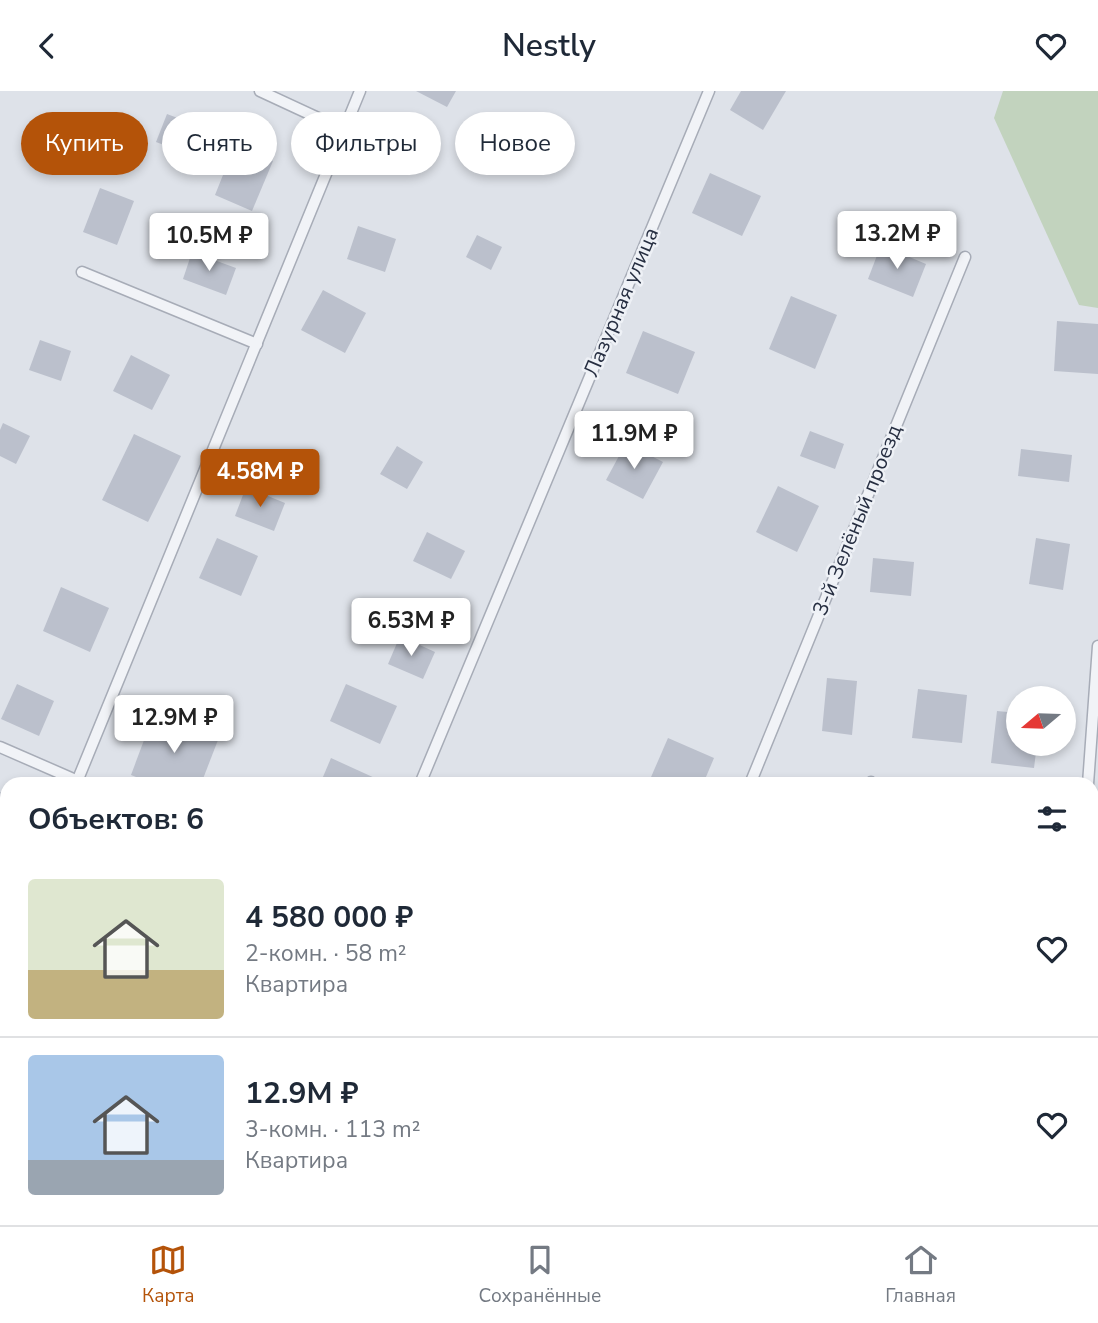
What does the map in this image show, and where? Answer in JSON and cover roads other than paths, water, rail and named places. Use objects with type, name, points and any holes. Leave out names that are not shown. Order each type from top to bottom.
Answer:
[{"type":"lane","points":[[260,91],[305,112]]},
{"type":"lane","points":[[351,112],[360,91]]},
{"type":"lane","name":"Лазурная улица","points":[[423,777],[709,91]]},
{"type":"lane","points":[[79,777],[326,175]]},
{"type":"lane","name":"3-й Зелёный проезд","points":[[753,777],[965,257]]},
{"type":"lane","points":[[82,272],[257,344]]},
{"type":"lane","points":[[1089,777],[1098,646]]},
{"type":"lane","points":[[0,747],[64,777]]}]
